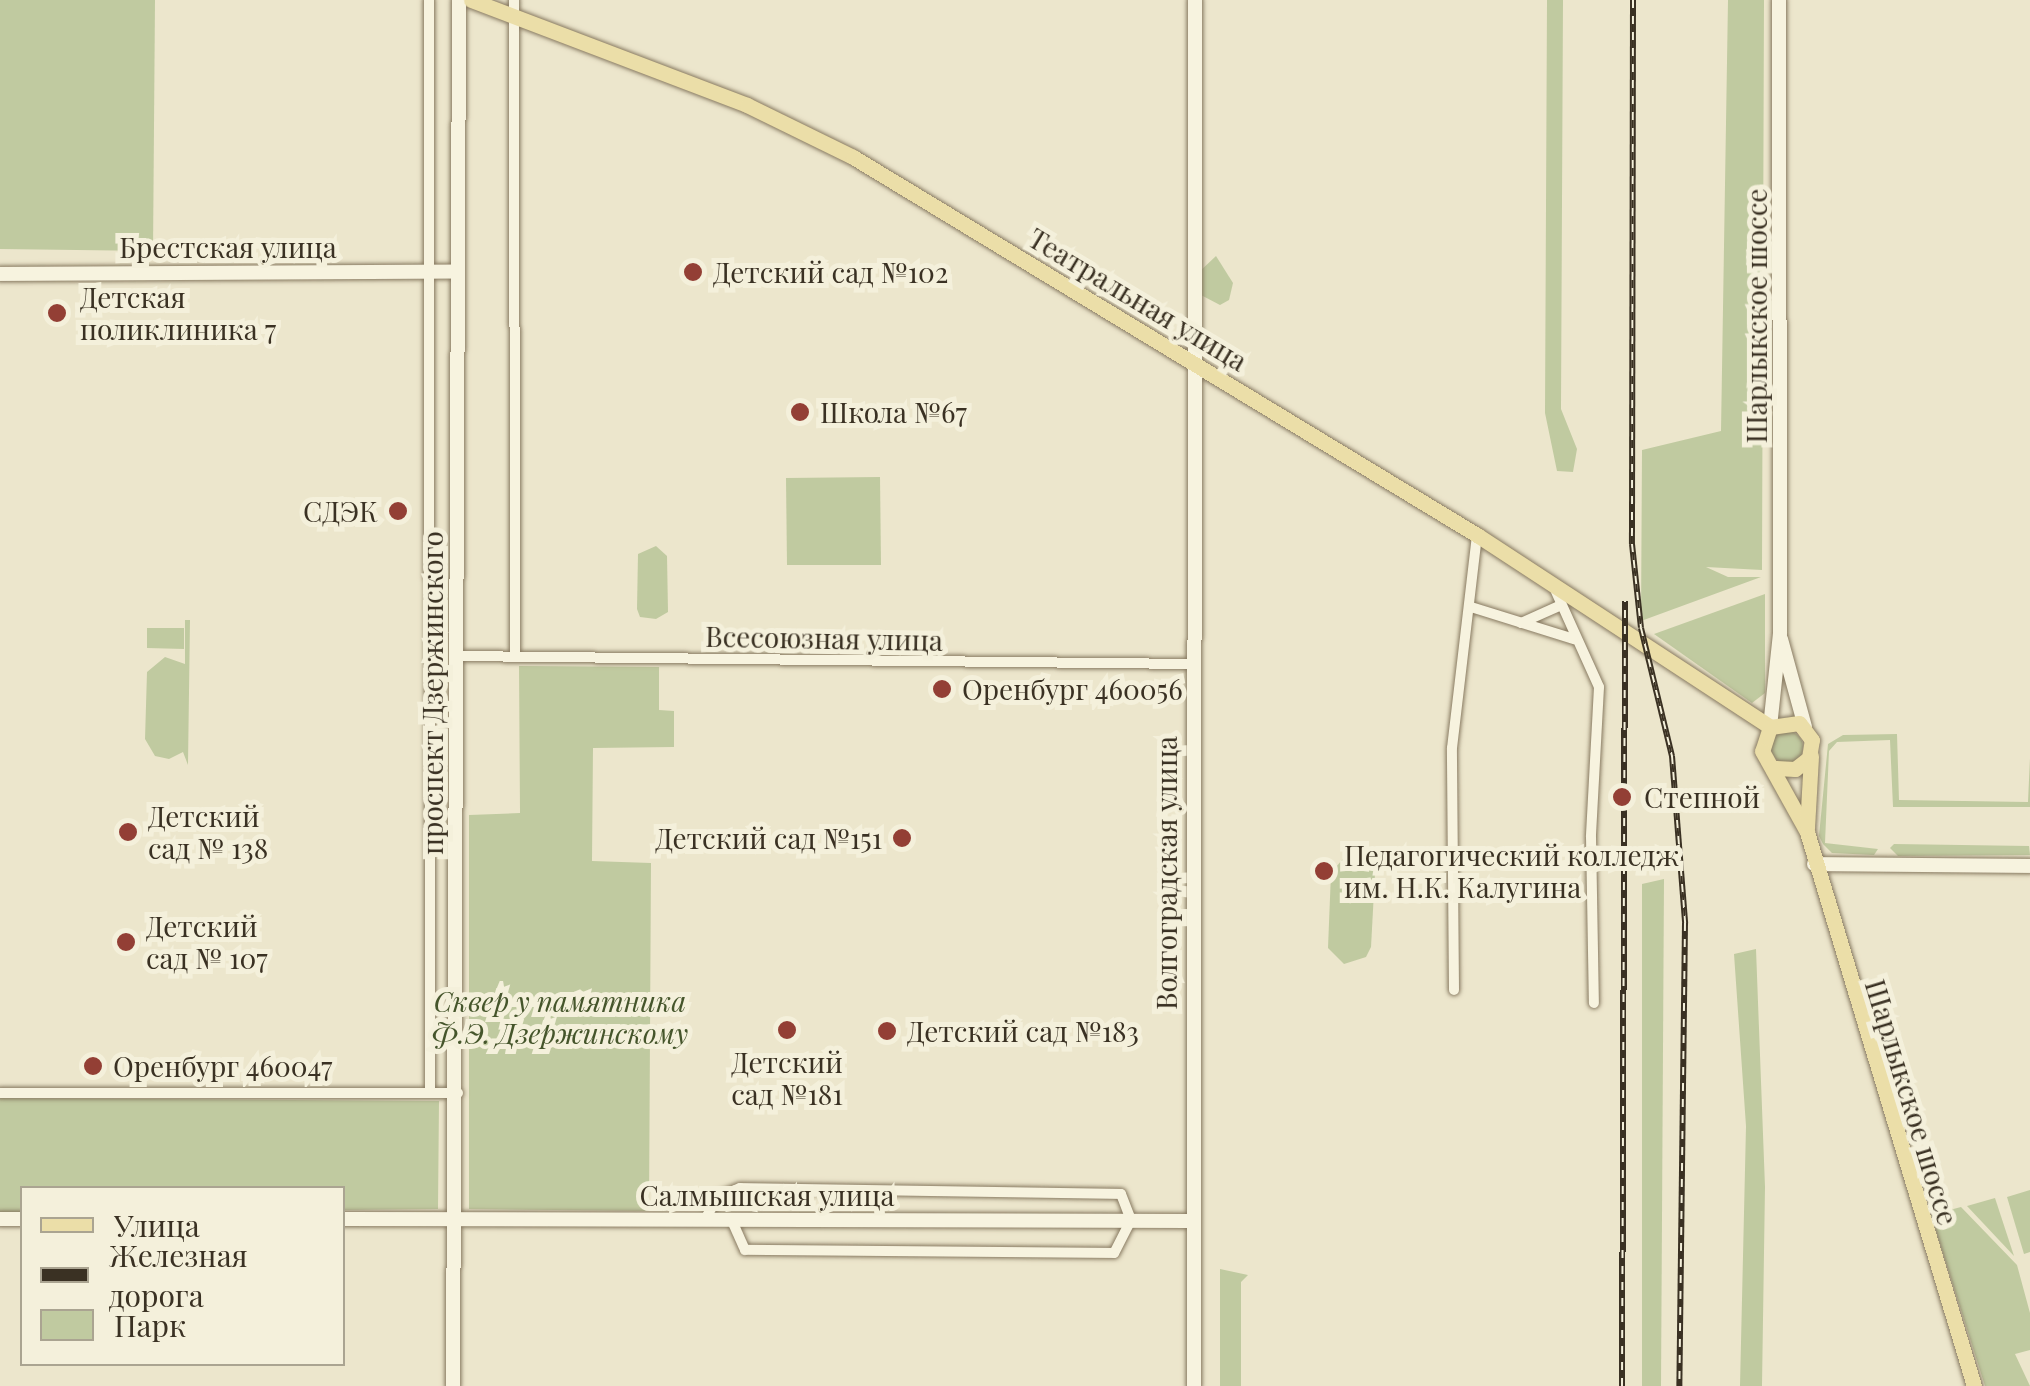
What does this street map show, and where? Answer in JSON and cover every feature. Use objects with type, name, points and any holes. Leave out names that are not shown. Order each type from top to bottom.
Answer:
[{"type":"main road","name":"проспект Дзержинского","points":[[453,1386],[459,1094],[459,0]]},
{"type":"main road","name":"Театральная улица","points":[[471,0],[514,8],[800,129],[1477,535],[1741,712],[1770,726]]},
{"type":"main road","name":"Волгоградская улица","points":[[1194,1386],[1190,1220],[1195,0]]},
{"type":"main road","name":"Шарлыкское шоссе","points":[[1770,726],[1780,633],[1779,0]]},
{"type":"main road","name":"Брестская улица","points":[[0,274],[456,272]]},
{"type":"main road","name":"Шарлыкское шоссе","points":[[1780,633],[1804,727]]},
{"type":"main road","name":"Театральная улица","points":[[1741,712],[1762,751]]},
{"type":"main road","points":[[1787,720],[1804,727],[1811,753],[1794,770],[1776,768],[1762,751],[1770,726],[1787,720]]},
{"type":"main road","name":"Шарлыкское шоссе","points":[[1807,832],[1811,753]]},
{"type":"main road","name":"Шарлыкское шоссе","points":[[1776,768],[1807,832],[1974,1386]]},
{"type":"main road","points":[[1814,864],[2030,866]]},
{"type":"main road","name":"Салмышская улица","points":[[345,1219],[1190,1220]]},
{"type":"street","points":[[429,0],[430,1093]]},
{"type":"street","points":[[514,8],[514,656]]},
{"type":"street","points":[[1454,990],[1452,748],[1477,535]]},
{"type":"street","points":[[1553,584],[1559,606],[1599,688],[1591,837],[1594,1003]]},
{"type":"street","points":[[1471,606],[1575,640]]},
{"type":"street","points":[[1520,624],[1559,606]]},
{"type":"street","name":"Всесоюзная улица","points":[[456,656],[1192,664]]},
{"type":"street","points":[[0,1094],[459,1094]]},
{"type":"street","points":[[705,1219],[718,1197],[740,1188],[1122,1194],[1131,1220],[1114,1253],[745,1250],[731,1220]]},
{"type":"green space","points":[[0,0],[155,0],[153,251],[0,249]]},
{"type":"green space","points":[[1547,0],[1563,0],[1561,409],[1577,449],[1573,472],[1557,471],[1545,413]]},
{"type":"green space","points":[[1728,0],[1764,0],[1762,570],[1706,567],[1728,577],[1761,577],[1641,621],[1642,450],[1721,431]]},
{"type":"green space","points":[[1216,256],[1233,283],[1229,300],[1220,305],[1199,294],[1199,272]]},
{"type":"green space","points":[[880,477],[881,565],[787,565],[786,478]]},
{"type":"green space","points":[[656,546],[667,556],[668,612],[656,619],[640,617],[637,609],[638,554]]},
{"type":"green space","points":[[1765,594],[1765,693],[1752,703],[1654,634]]},
{"type":"green space","points":[[185,620],[190,620],[188,765],[183,752],[169,759],[155,756],[145,739],[147,672],[165,657],[185,664]]},
{"type":"green space","points":[[147,628],[184,628],[184,649],[147,648]]},
{"type":"green space","name":"Сквер у памятника Ф.Э. Дзержинскому","points":[[519,666],[659,667],[659,710],[674,711],[674,747],[593,748],[592,861],[651,863],[649,1211],[469,1209],[469,815],[520,813]]},
{"type":"green space","points":[[1787,731],[1798,736],[1803,747],[1798,758],[1787,763],[1776,758],[1771,747],[1776,736]]},
{"type":"green space","points":[[1897,734],[1899,800],[2028,802],[2030,758],[2030,807],[1893,807],[1890,740],[1837,742],[1829,751],[1825,843],[1878,849],[1874,855],[1832,853],[1819,836],[1828,744],[1843,735]]},
{"type":"green space","points":[[1894,844],[2029,846],[2030,855],[1898,856],[1890,848]]},
{"type":"green space","points":[[1347,854],[1370,860],[1375,873],[1371,947],[1366,957],[1344,964],[1328,948],[1331,873]]},
{"type":"green space","points":[[1664,879],[1661,1386],[1642,1386],[1642,884]]},
{"type":"green space","points":[[1756,949],[1765,1187],[1762,1386],[1740,1386],[1746,1126],[1734,954]]},
{"type":"green space","points":[[0,1098],[439,1101],[438,1209],[345,1210],[345,1186],[20,1186],[20,1212],[0,1212]]},
{"type":"green space","points":[[2030,1190],[2030,1252],[2024,1254],[2007,1197]]},
{"type":"green space","points":[[1995,1198],[2014,1256],[1967,1206]]},
{"type":"green space","points":[[1961,1207],[2017,1265],[2030,1313],[2030,1350],[2015,1354],[2030,1386],[1985,1386],[1931,1215]]},
{"type":"green space","points":[[1220,1269],[1248,1275],[1241,1282],[1241,1386],[1220,1386]]},
{"type":"railway","points":[[1633,0],[1632,544],[1641,628],[1672,756],[1685,923],[1679,1386]]},
{"type":"railway","points":[[1622,1386],[1625,601]]},
{"type":"place","name":"Детский сад №102","points":[[693,272]]},
{"type":"place","name":"Детская поликлиника 7","points":[[57,313]]},
{"type":"place","name":"Школа №67","points":[[800,412]]},
{"type":"place","name":"СДЭК","points":[[398,511]]},
{"type":"place","name":"Оренбург 460056","points":[[942,689]]},
{"type":"place","name":"Степной","points":[[1622,797]]},
{"type":"place","name":"Детский сад № 138","points":[[128,832]]},
{"type":"place","name":"Детский сад №151","points":[[902,838]]},
{"type":"place","name":"Педагогический колледж им. Н.К. Калугина","points":[[1324,871]]},
{"type":"place","name":"Детский сад № 107","points":[[126,942]]},
{"type":"place","name":"Детский сад №181","points":[[787,1030]]},
{"type":"place","name":"Детский сад №183","points":[[887,1031]]},
{"type":"place","name":"Оренбург 460047","points":[[93,1066]]}]
